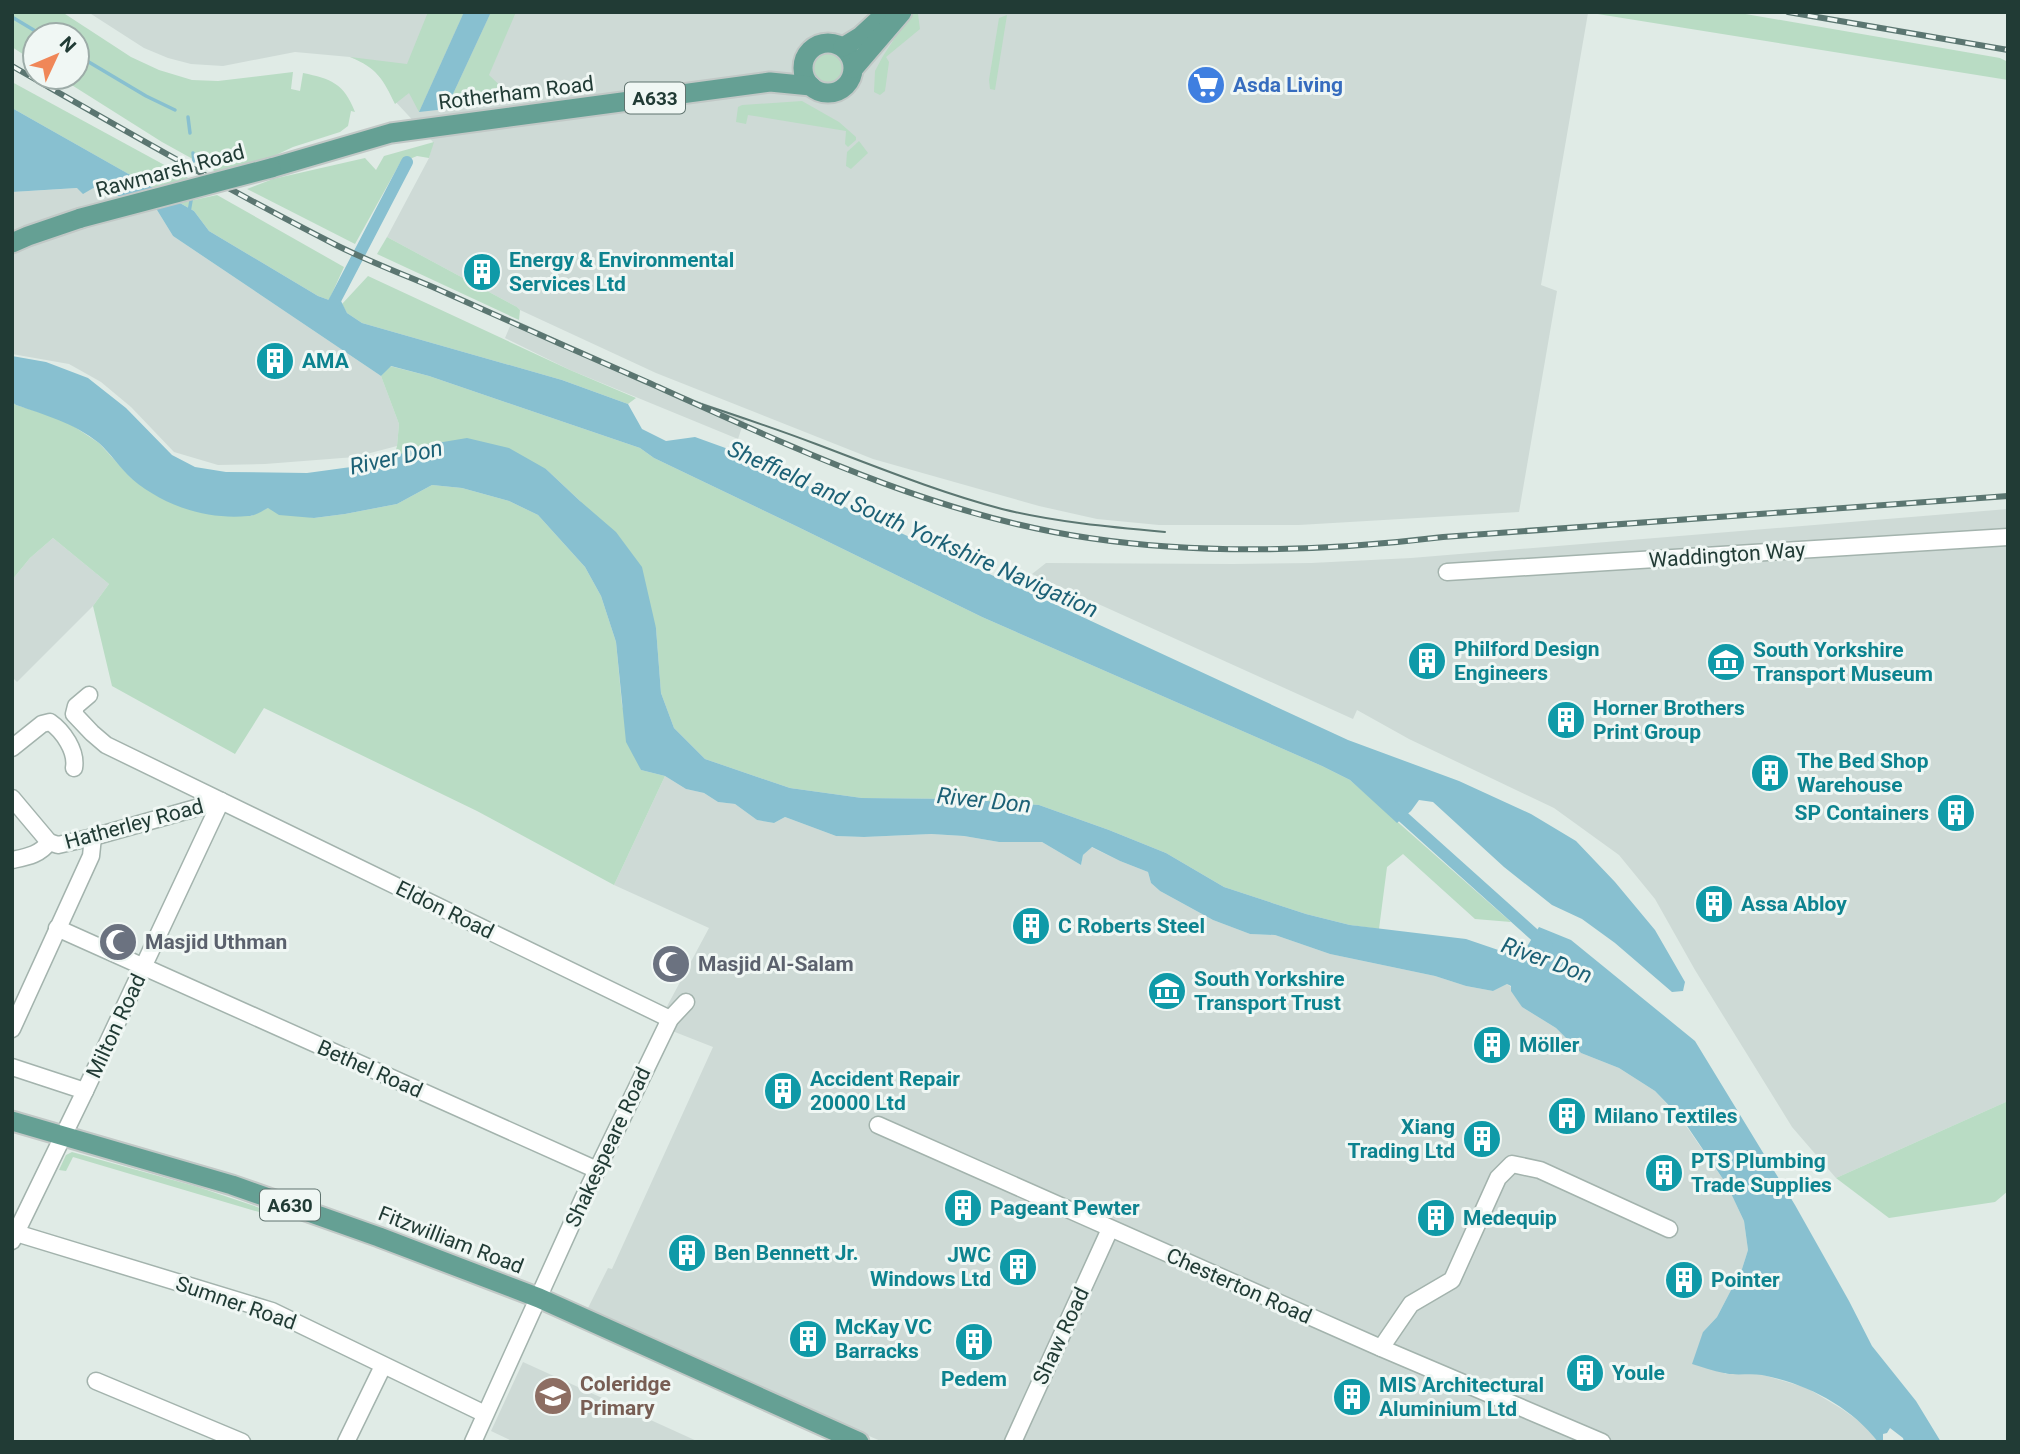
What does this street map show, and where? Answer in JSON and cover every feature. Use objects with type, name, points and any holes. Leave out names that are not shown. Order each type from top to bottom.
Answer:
[{"type":"main road","name":"Rotherham Road","points":[[770,82],[804,62],[807,54],[818,45],[832,43],[843,47],[861,36],[887,12]]},
{"type":"main road","name":"Rotherham Road","points":[[271,168],[362,140],[456,124],[770,82],[811,86],[822,92],[835,92],[849,82],[853,68],[902,12]]},
{"type":"main road","points":[[843,47],[849,53],[853,68]]},
{"type":"main road","points":[[804,62],[803,71],[811,86]]},
{"type":"main road","name":"Rawmarsh Road","points":[[12,243],[81,218],[271,168]]},
{"type":"main road","name":"Fitzwilliam Road","points":[[12,1121],[241,1188],[379,1237],[539,1298],[859,1442]]},
{"type":"street","name":"Waddington Way","points":[[1447,572],[2008,537]]},
{"type":"street","name":"Eldon Road","points":[[89,695],[76,706],[75,714],[99,741],[670,1019]]},
{"type":"street","points":[[12,748],[42,724],[50,722],[63,735],[74,753],[74,768]]},
{"type":"street","points":[[12,798],[49,842]]},
{"type":"street","name":"Hatherley Road","points":[[12,860],[33,855],[45,848],[49,842],[58,845],[93,837],[221,801]]},
{"type":"street","name":"Milton Road","points":[[14,1237],[221,801]]},
{"type":"street","points":[[12,1029],[92,856],[93,837]]},
{"type":"street","name":"Bethel Road","points":[[57,929],[597,1170]]},
{"type":"street","name":"Shakespeare Road","points":[[472,1442],[597,1170],[670,1019],[686,1002]]},
{"type":"street","points":[[12,1067],[85,1091]]},
{"type":"street","name":"Chesterton Road","points":[[878,1125],[1110,1230],[1602,1442]]},
{"type":"street","points":[[1381,1348],[1411,1304],[1452,1280],[1498,1178],[1512,1164],[1540,1170],[1669,1229]]},
{"type":"street","name":"Shaw Road","points":[[1013,1442],[1110,1230]]},
{"type":"street","name":"Sumner Road","points":[[14,1237],[272,1311],[485,1414]]},
{"type":"street","points":[[345,1442],[383,1366]]},
{"type":"street","points":[[96,1381],[242,1442]]},
{"type":"shaded area","points":[[88,12],[1588,13],[1541,285],[1557,291],[1519,512],[1299,525],[1159,525],[1097,519],[1039,506],[873,459],[656,373],[520,310],[387,237],[429,158],[433,142],[393,99],[388,86],[368,64],[350,57],[295,52],[223,66],[191,64],[144,48]]},
{"type":"shaded area","points":[[95,187],[121,197],[128,195],[157,210],[173,236],[381,376],[399,424],[397,446],[355,457],[218,465],[174,452],[131,407],[101,382],[69,364],[12,354],[12,192]]},
{"type":"shaded area","points":[[513,319],[676,393],[745,418],[738,439],[570,370],[505,338]]},
{"type":"shaded area","points":[[2008,509],[2008,1101],[1836,1178],[1792,1127],[1695,970],[1655,899],[1619,855],[1554,808],[1409,739],[1357,710],[1353,719],[1032,574],[1046,563],[1311,563],[1411,558]]},
{"type":"shaded area","points":[[53,538],[109,584],[93,606],[17,682],[12,677],[12,580],[30,558]]},
{"type":"shaded area","points":[[665,776],[686,789],[704,793],[718,802],[735,804],[757,820],[774,823],[785,817],[836,836],[931,834],[999,842],[1042,842],[1081,865],[1083,855],[1091,847],[1148,872],[1151,883],[1180,902],[1213,920],[1250,934],[1275,935],[1330,954],[1435,976],[1466,986],[1493,991],[1507,984],[1522,1007],[1556,1028],[1581,1053],[1619,1068],[1655,1091],[1682,1120],[1727,1185],[1744,1221],[1748,1250],[1742,1269],[1717,1317],[1703,1332],[1725,1374],[1760,1374],[1807,1388],[1866,1426],[1878,1442],[883,1442],[585,1314],[608,1268],[612,1269],[713,1047],[657,1025],[709,928],[614,885]]},
{"type":"shaded area","name":"Coleridge Primary","points":[[523,1362],[699,1442],[514,1442],[491,1431]]},
{"type":"green space","points":[[12,12],[62,12],[76,21],[21,21],[21,53],[12,47]]},
{"type":"green space","points":[[428,12],[464,12],[419,112],[409,93],[395,104],[378,75],[367,65],[350,57],[407,64]]},
{"type":"green space","points":[[491,12],[516,12],[489,75],[514,99],[446,109]]},
{"type":"green space","points":[[912,12],[918,14],[920,29],[886,57],[889,62],[885,91],[880,95],[874,92],[875,71]]},
{"type":"green space","points":[[1585,12],[1734,12],[2000,58],[2008,62],[2008,80]]},
{"type":"green space","points":[[1007,15],[995,90],[990,89],[989,80],[999,18]]},
{"type":"green space","points":[[91,31],[131,57],[159,70],[192,80],[218,81],[293,72],[291,89],[300,91],[303,73],[329,80],[341,88],[355,112],[351,111],[348,126],[340,132],[293,147],[259,163],[218,173],[162,142],[81,91],[91,91]]},
{"type":"green space","points":[[829,52],[840,57],[845,68],[840,79],[829,84],[818,79],[813,68],[818,57]]},
{"type":"green space","points":[[12,82],[21,87],[21,91],[29,91],[192,180],[155,189],[12,108]]},
{"type":"green space","points":[[802,101],[839,122],[856,140],[848,147],[845,144],[846,131],[748,115],[746,124],[736,122],[738,107],[742,105]]},
{"type":"green space","points":[[859,141],[868,153],[851,169],[846,166],[847,152]]},
{"type":"green space","points":[[434,142],[429,158],[417,156],[400,163],[355,244],[247,189],[273,179],[365,158],[376,170],[384,156]]},
{"type":"green space","points":[[217,195],[344,267],[329,300],[209,231],[194,211],[180,203]]},
{"type":"green space","points":[[387,237],[517,307],[520,310],[519,320],[377,254]]},
{"type":"green space","points":[[368,276],[636,398],[628,404],[562,380],[362,323],[347,313],[342,304]]},
{"type":"green space","points":[[390,366],[429,376],[640,448],[654,458],[982,617],[1322,766],[1350,780],[1511,922],[1475,919],[1403,854],[1387,867],[1379,929],[1306,914],[1224,887],[1166,853],[1039,805],[962,799],[862,798],[790,788],[705,759],[674,728],[661,693],[656,628],[580,501],[546,469],[425,445],[394,457],[399,424],[381,376]]},
{"type":"green space","points":[[12,402],[64,420],[99,443],[132,479],[251,516],[268,508],[314,518],[345,514],[397,504],[432,485],[462,488],[509,501],[538,515],[585,567],[601,596],[616,642],[622,705],[641,770],[665,776],[614,885],[477,811],[264,708],[235,754],[112,686],[93,606],[109,584],[53,538],[30,558],[12,580]]},
{"type":"green space","points":[[2008,1101],[2008,1191],[1995,1202],[1889,1218],[1836,1178]]},
{"type":"green space","points":[[72,1152],[198,1187],[287,1217],[286,1220],[73,1157],[66,1171],[59,1170],[66,1155]]},
{"type":"water","points":[[464,12],[491,12],[446,109],[419,112]]},
{"type":"water","points":[[12,108],[194,211],[209,231],[318,296],[329,300],[338,295],[347,313],[362,323],[562,380],[628,404],[642,429],[666,441],[695,437],[731,450],[797,480],[847,508],[1348,740],[1459,781],[1531,814],[1576,841],[1615,882],[1655,930],[1685,982],[1683,991],[1672,992],[1615,943],[1582,919],[1552,905],[1504,867],[1433,802],[1419,800],[1397,823],[1350,780],[1322,766],[982,617],[654,458],[640,448],[429,376],[391,366],[381,376],[173,236],[157,210],[128,195],[121,197],[95,187],[83,194],[77,188],[12,192]]},
{"type":"water","name":"River Don","points":[[12,356],[46,362],[88,378],[126,408],[172,455],[195,467],[226,472],[307,473],[373,464],[425,445],[467,438],[509,448],[546,469],[616,532],[642,567],[656,628],[661,693],[674,728],[705,759],[790,788],[862,798],[962,799],[1039,805],[1166,853],[1224,887],[1306,914],[1350,925],[1466,939],[1510,954],[1523,953],[1539,927],[1571,940],[1695,1041],[1795,1205],[1872,1346],[1916,1401],[1941,1442],[1904,1442],[1903,1438],[1890,1428],[1883,1434],[1883,1442],[1878,1442],[1855,1417],[1810,1390],[1762,1375],[1729,1374],[1692,1364],[1703,1332],[1717,1317],[1742,1269],[1748,1250],[1744,1221],[1727,1185],[1683,1120],[1655,1091],[1619,1068],[1581,1053],[1556,1028],[1522,1007],[1511,991],[1511,986],[1507,984],[1493,991],[1466,986],[1435,976],[1330,954],[1275,935],[1250,934],[1213,920],[1160,891],[1151,883],[1148,872],[1092,847],[1083,855],[1081,865],[1042,842],[999,842],[931,834],[836,836],[785,817],[774,823],[757,820],[735,804],[718,802],[704,793],[686,789],[665,776],[641,770],[626,742],[616,642],[601,596],[585,567],[538,515],[509,501],[462,488],[432,485],[397,504],[314,518],[279,515],[268,508],[253,515],[233,517],[187,509],[144,489],[99,443],[80,430],[12,402]]},
{"type":"waterway","points":[[12,17],[21,22]]},
{"type":"waterway","points":[[91,63],[175,110]]},
{"type":"waterway","points":[[188,117],[190,133]]},
{"type":"waterway","points":[[193,153],[194,161]]},
{"type":"waterway","points":[[331,308],[407,162]]},
{"type":"waterway","points":[[189,212],[192,195]]},
{"type":"waterway","name":"Sheffield and South Yorkshire Navigation","points":[[1391,806],[1547,946]]},
{"type":"tram line","points":[[680,397],[931,487],[1002,509],[1062,521],[1165,532]]},
{"type":"railway","points":[[1788,12],[2008,50]]},
{"type":"railway","points":[[12,66],[213,180],[360,256],[808,453],[918,495],[1031,527],[1089,538],[1176,547],[1311,548],[2008,496]]},
{"type":"place","name":"Asda Living","points":[[1206,85]]},
{"type":"place","name":"Energy & Environmental Services Ltd","points":[[482,272]]},
{"type":"place","name":"AMA","points":[[275,361]]},
{"type":"place","name":"Philford Design Engineers","points":[[1427,661]]},
{"type":"place","name":"South Yorkshire Transport Museum","points":[[1726,662]]},
{"type":"place","name":"Horner Brothers Print Group","points":[[1566,720]]},
{"type":"place","name":"The Bed Shop Warehouse","points":[[1770,773]]},
{"type":"place","name":"SP Containers","points":[[1956,813]]},
{"type":"place","name":"Assa Abloy","points":[[1714,904]]},
{"type":"place","name":"C Roberts Steel","points":[[1031,926]]},
{"type":"place","name":"Masjid Uthman","points":[[118,942]]},
{"type":"place","name":"Masjid Al-Salam","points":[[671,964]]},
{"type":"place","name":"South Yorkshire Transport Trust","points":[[1167,991]]},
{"type":"place","name":"Möller","points":[[1492,1045]]},
{"type":"place","name":"Accident Repair 20000 Ltd","points":[[783,1091]]},
{"type":"place","name":"Milano Textiles","points":[[1567,1116]]},
{"type":"place","name":"Xiang Trading Ltd","points":[[1482,1139]]},
{"type":"place","name":"PTS Plumbing Trade Supplies","points":[[1664,1173]]},
{"type":"place","name":"Pageant Pewter","points":[[963,1208]]},
{"type":"place","name":"Medequip","points":[[1436,1218]]},
{"type":"place","name":"Ben Bennett Jr.","points":[[687,1253]]},
{"type":"place","name":"JWC Windows Ltd","points":[[1018,1267]]},
{"type":"place","name":"Pointer","points":[[1684,1280]]},
{"type":"place","name":"McKay VC Barracks","points":[[808,1339]]},
{"type":"place","name":"Pedem","points":[[974,1342]]},
{"type":"place","name":"Youle","points":[[1585,1373]]},
{"type":"place","name":"Coleridge Primary","points":[[553,1396]]},
{"type":"place","name":"MIS Architectural Aluminium Ltd","points":[[1352,1397]]}]
